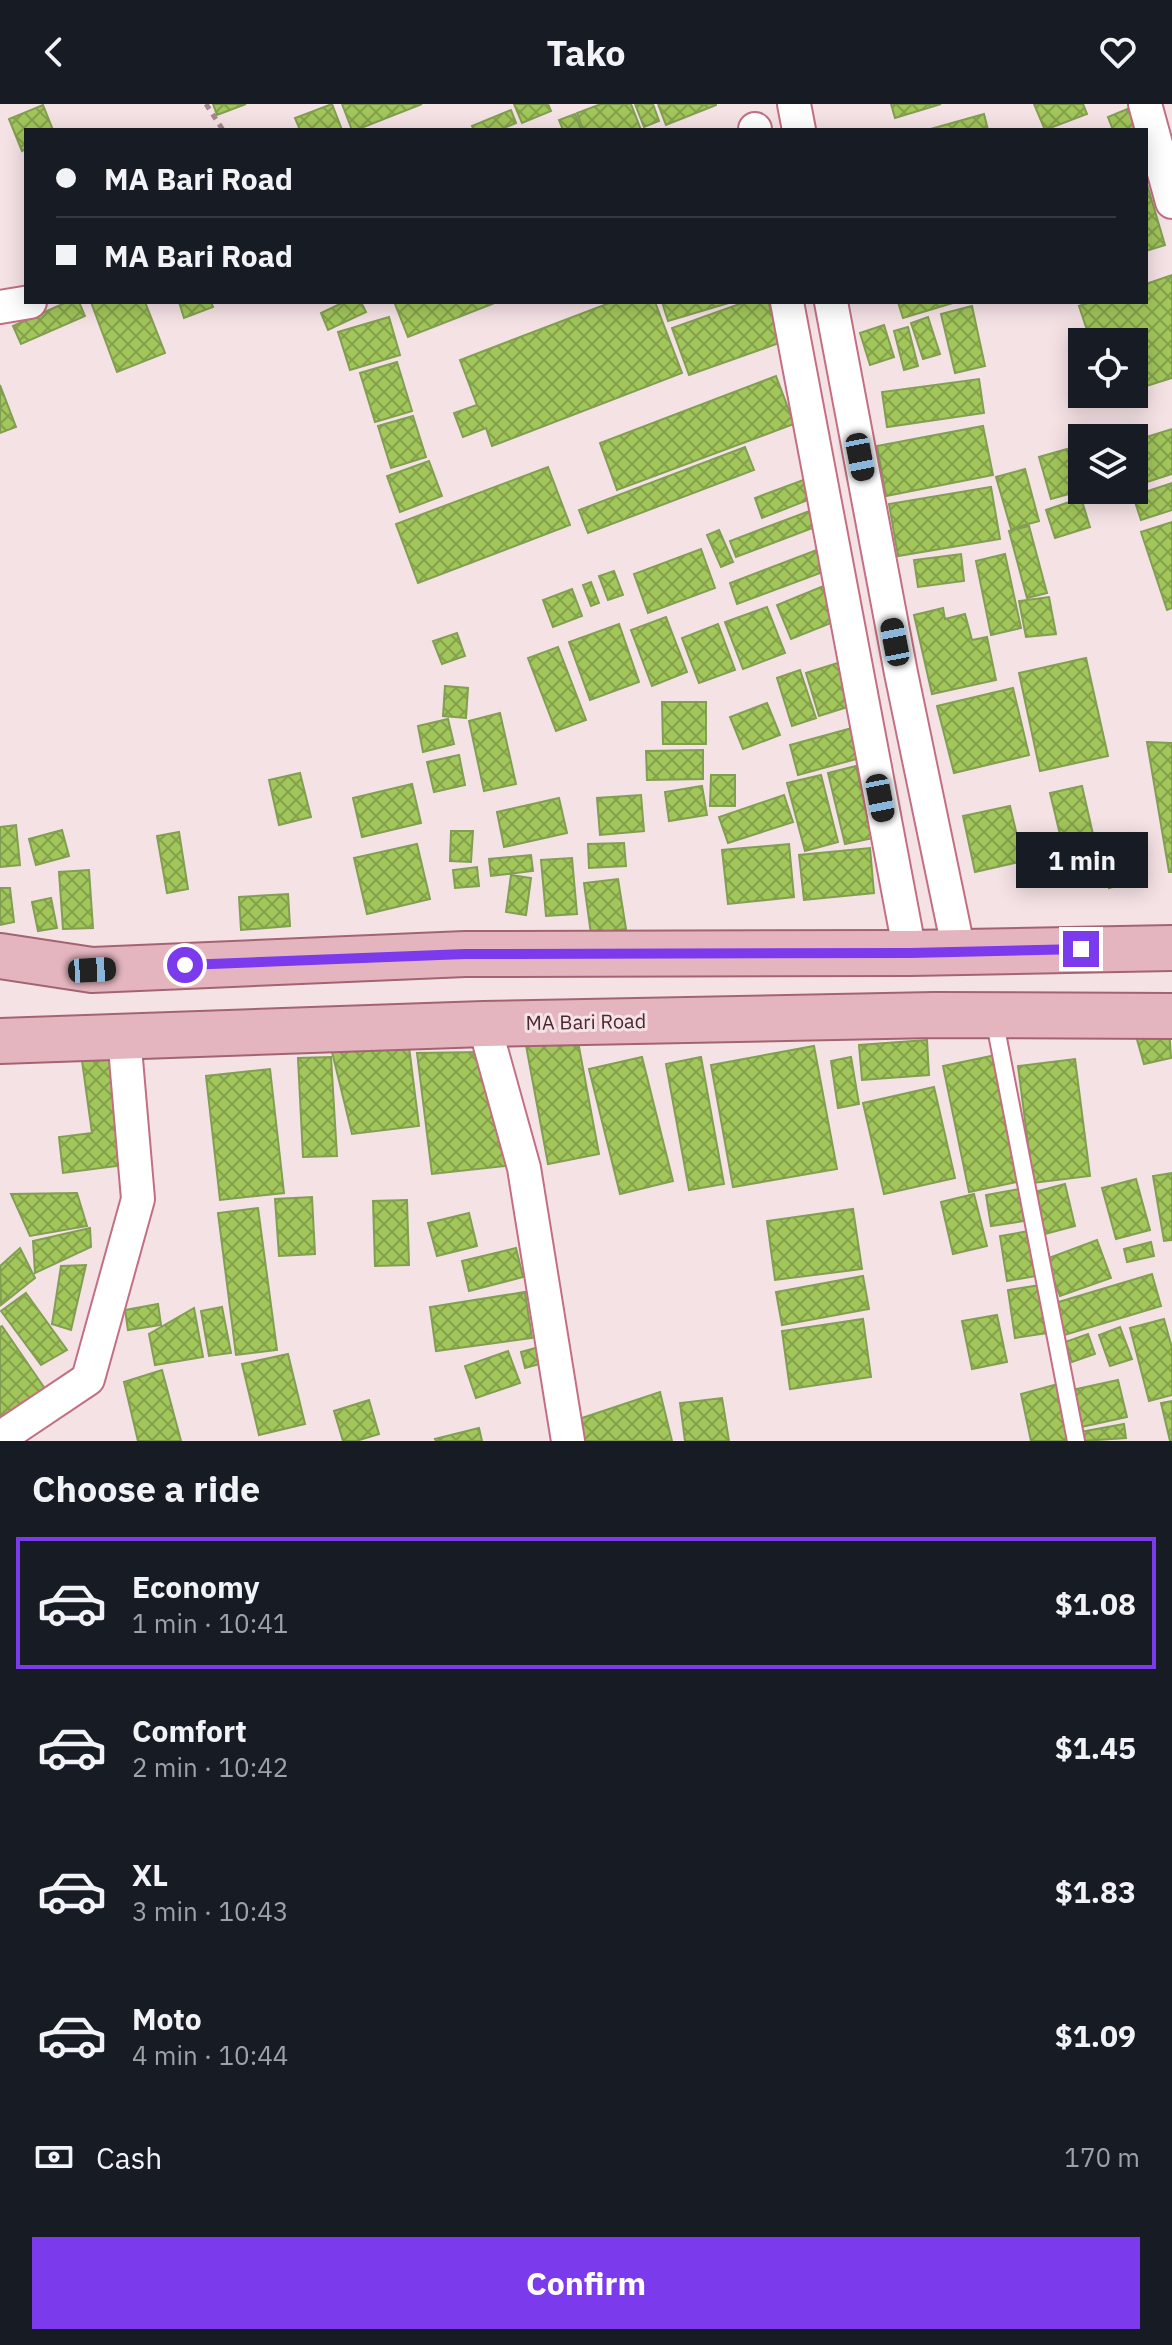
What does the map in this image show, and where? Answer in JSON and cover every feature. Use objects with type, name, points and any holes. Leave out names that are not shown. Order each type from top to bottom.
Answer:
[{"type":"main road","points":[[0,956],[92,970],[434,955],[910,953],[1172,948]]},
{"type":"main road","name":"MA Bari Road","points":[[0,1041],[484,1024],[934,1015],[1172,1016]]},
{"type":"street","points":[[794,104],[799,128]]},
{"type":"street","points":[[1145,104],[1172,202]]},
{"type":"street","points":[[0,307],[24,303]]},
{"type":"street","points":[[787,304],[910,953]]},
{"type":"street","points":[[831,304],[901,673],[959,952]]},
{"type":"street","points":[[484,1024],[524,1168],[568,1441]]},
{"type":"street","points":[[0,1438],[88,1379],[138,1199],[124,1036]]},
{"type":"lane","points":[[993,1016],[1076,1441]]},
{"type":"path","points":[[206,104],[222,128]]},
{"type":"building","points":[[213,104],[246,104],[217,115]]},
{"type":"building","points":[[332,104],[341,128],[299,128],[295,118]]},
{"type":"building","points":[[342,104],[422,104],[361,128],[351,128]]},
{"type":"building","points":[[514,104],[548,104],[551,111],[522,123]]},
{"type":"building","points":[[601,104],[631,104],[640,128],[582,128],[577,113]]},
{"type":"building","points":[[635,104],[653,104],[659,121],[644,127]]},
{"type":"building","points":[[658,104],[716,104],[716,105],[666,125]]},
{"type":"building","points":[[891,104],[941,104],[895,118]]},
{"type":"building","points":[[1034,104],[1083,104],[1087,114],[1044,128]]},
{"type":"building","points":[[43,105],[52,128],[24,128],[22,151],[9,119]]},
{"type":"building","points":[[1132,107],[1140,128],[1112,128],[1108,117]]},
{"type":"building","points":[[511,110],[516,123],[504,128],[472,126]]},
{"type":"building","points":[[575,114],[580,128],[562,128],[559,120]]},
{"type":"building","points":[[984,114],[988,128],[934,128]]},
{"type":"building","points":[[1148,188],[1165,245],[1148,250]]},
{"type":"building","points":[[1172,275],[1172,378],[1148,386],[1148,328],[1086,328],[1079,306],[1148,304],[1148,283]]},
{"type":"building","points":[[62,304],[80,304],[85,316],[21,344],[13,326]]},
{"type":"building","points":[[92,304],[146,304],[165,353],[117,372]]},
{"type":"building","points":[[180,304],[212,304],[213,307],[184,318]]},
{"type":"building","points":[[340,304],[362,304],[366,312],[328,330],[321,313]]},
{"type":"building","points":[[395,304],[492,304],[408,337]]},
{"type":"building","points":[[607,304],[656,304],[682,373],[492,446],[486,428],[463,437],[454,413],[477,405],[460,360]]},
{"type":"building","points":[[663,304],[725,304],[668,321]]},
{"type":"building","points":[[739,304],[769,304],[782,342],[689,375],[672,328]]},
{"type":"building","points":[[899,304],[949,304],[903,318]]},
{"type":"building","points":[[972,306],[985,366],[955,373],[941,314]]},
{"type":"building","points":[[389,317],[400,355],[350,370],[338,332]]},
{"type":"building","points":[[928,317],[940,354],[923,359],[911,323]]},
{"type":"building","points":[[884,325],[894,357],[870,365],[860,333]]},
{"type":"building","points":[[908,327],[918,366],[904,370],[894,331]]},
{"type":"building","points":[[397,362],[412,411],[375,422],[360,373]]},
{"type":"building","points":[[776,376],[794,424],[617,490],[600,443]]},
{"type":"building","points":[[979,379],[984,413],[887,427],[882,392]]},
{"type":"building","points":[[0,385],[16,427],[0,433]]},
{"type":"building","points":[[413,416],[426,457],[391,468],[378,426]]},
{"type":"building","points":[[983,426],[993,475],[886,496],[877,446]]},
{"type":"building","points":[[1172,429],[1172,474],[1148,482],[1148,437]]},
{"type":"building","points":[[745,447],[754,470],[588,533],[579,510]]},
{"type":"building","points":[[1067,449],[1068,494],[1051,499],[1039,457]]},
{"type":"building","points":[[429,461],[442,496],[400,512],[387,476]]},
{"type":"building","points":[[548,467],[570,525],[418,583],[396,524]]},
{"type":"building","points":[[1025,469],[1039,521],[1011,529],[996,477]]},
{"type":"building","points":[[806,479],[813,498],[762,518],[755,498]]},
{"type":"building","points":[[1172,483],[1172,510],[1141,520],[1136,504],[1148,504],[1148,491]]},
{"type":"building","points":[[991,487],[1000,539],[898,556],[889,504]]},
{"type":"building","points":[[1068,502],[1083,504],[1090,527],[1055,538],[1046,510]]},
{"type":"building","points":[[812,510],[818,526],[736,557],[730,541]]},
{"type":"building","points":[[1172,522],[1172,608],[1167,610],[1141,532]]},
{"type":"building","points":[[1029,526],[1047,593],[1027,598],[1009,531]]},
{"type":"building","points":[[719,530],[733,562],[721,567],[707,535]]},
{"type":"building","points":[[822,548],[831,569],[737,604],[730,583]]},
{"type":"building","points":[[701,549],[715,588],[648,613],[634,574]]},
{"type":"building","points":[[961,554],[964,581],[918,587],[914,560]]},
{"type":"building","points":[[1005,554],[1021,628],[991,635],[976,561]]},
{"type":"building","points":[[614,571],[623,595],[608,600],[599,576]]},
{"type":"building","points":[[591,582],[599,603],[591,606],[583,585]]},
{"type":"building","points":[[826,585],[841,619],[791,639],[777,605]]},
{"type":"building","points":[[572,589],[582,616],[553,627],[543,600]]},
{"type":"building","points":[[1049,597],[1056,634],[1026,637],[1019,601]]},
{"type":"building","points":[[767,607],[785,653],[743,669],[725,622]]},
{"type":"building","points":[[943,608],[945,619],[965,614],[972,640],[987,637],[996,680],[932,694],[914,615]]},
{"type":"building","points":[[666,617],[687,672],[652,686],[631,630]]},
{"type":"building","points":[[619,624],[639,682],[590,700],[569,642]]},
{"type":"building","points":[[718,624],[735,670],[699,683],[682,638]]},
{"type":"building","points":[[457,633],[465,656],[442,664],[433,641]]},
{"type":"building","points":[[558,647],[586,720],[556,731],[528,658]]},
{"type":"building","points":[[1086,658],[1108,756],[1040,771],[1019,673]]},
{"type":"building","points":[[844,661],[857,704],[819,716],[806,673]]},
{"type":"building","points":[[800,670],[816,718],[792,726],[777,678]]},
{"type":"building","points":[[445,686],[468,688],[466,718],[443,716]]},
{"type":"building","points":[[1013,688],[1029,755],[954,773],[937,706]]},
{"type":"building","points":[[662,702],[706,702],[706,744],[663,744]]},
{"type":"building","points":[[767,703],[780,735],[743,749],[730,717]]},
{"type":"building","points":[[500,713],[516,784],[484,791],[469,721]]},
{"type":"building","points":[[448,719],[454,744],[423,752],[418,726]]},
{"type":"building","points":[[852,728],[860,758],[798,775],[790,745]]},
{"type":"building","points":[[1147,742],[1172,743],[1172,872],[1169,872]]},
{"type":"building","points":[[703,750],[703,779],[647,780],[646,751]]},
{"type":"building","points":[[459,755],[465,785],[434,792],[427,762]]},
{"type":"building","points":[[856,766],[873,838],[845,844],[828,773]]},
{"type":"building","points":[[300,773],[311,817],[279,825],[269,780]]},
{"type":"building","points":[[711,775],[735,775],[735,806],[710,806]]},
{"type":"building","points":[[821,775],[838,842],[805,851],[787,783]]},
{"type":"building","points":[[412,784],[421,823],[362,837],[353,798]]},
{"type":"building","points":[[702,786],[707,815],[669,821],[665,792]]},
{"type":"building","points":[[1082,786],[1095,843],[1064,851],[1050,793]]},
{"type":"building","points":[[641,795],[644,831],[600,835],[597,798]]},
{"type":"building","points":[[784,795],[793,822],[728,843],[719,817]]},
{"type":"building","points":[[559,798],[567,833],[504,847],[497,812]]},
{"type":"building","points":[[1010,806],[1023,861],[975,872],[963,816]]},
{"type":"building","points":[[16,825],[20,865],[0,867],[0,827]]},
{"type":"building","points":[[62,830],[69,856],[36,865],[29,839]]},
{"type":"building","points":[[451,831],[473,831],[471,862],[450,861]]},
{"type":"building","points":[[179,832],[188,889],[167,893],[157,836]]},
{"type":"building","points":[[1120,841],[1132,882],[1109,888],[1098,847]]},
{"type":"building","points":[[624,843],[626,866],[589,868],[588,844]]},
{"type":"building","points":[[417,844],[430,899],[367,914],[354,858]]},
{"type":"building","points":[[789,844],[794,897],[728,904],[722,850]]},
{"type":"building","points":[[870,848],[874,893],[804,900],[799,855]]},
{"type":"building","points":[[531,855],[533,871],[491,876],[489,859]]},
{"type":"building","points":[[572,858],[577,914],[546,916],[541,860]]},
{"type":"building","points":[[477,867],[479,886],[455,888],[453,870]]},
{"type":"building","points":[[89,870],[93,928],[63,929],[59,872]]},
{"type":"building","points":[[511,875],[531,878],[526,915],[506,912]]},
{"type":"building","points":[[618,879],[626,929],[591,934],[584,883]]},
{"type":"building","points":[[0,888],[10,888],[14,922],[0,925]]},
{"type":"building","points":[[288,894],[290,926],[241,930],[239,897]]},
{"type":"building","points":[[51,898],[57,928],[38,931],[32,902]]},
{"type":"building","points":[[1169,1028],[1171,1058],[1144,1064],[1134,1029]]},
{"type":"building","points":[[576,1031],[599,1154],[548,1164],[525,1040]]},
{"type":"building","points":[[927,1040],[929,1075],[862,1080],[859,1045]]},
{"type":"building","points":[[814,1046],[837,1169],[733,1187],[711,1065]]},
{"type":"building","points":[[409,1047],[419,1126],[352,1134],[332,1052]]},
{"type":"building","points":[[480,1052],[506,1166],[432,1174],[417,1053]]},
{"type":"building","points":[[996,1055],[1022,1181],[969,1192],[943,1066]]},
{"type":"building","points":[[331,1057],[337,1156],[303,1157],[298,1058]]},
{"type":"building","points":[[642,1057],[673,1181],[620,1194],[589,1069]]},
{"type":"building","points":[[701,1057],[724,1184],[689,1190],[666,1064]]},
{"type":"building","points":[[851,1057],[859,1104],[838,1108],[831,1061]]},
{"type":"building","points":[[110,1058],[125,1165],[63,1173],[59,1137],[92,1133],[82,1061]]},
{"type":"building","points":[[1075,1059],[1090,1176],[1033,1183],[1018,1066]]},
{"type":"building","points":[[270,1069],[284,1193],[220,1200],[206,1076]]},
{"type":"building","points":[[934,1087],[955,1178],[884,1194],[863,1103]]},
{"type":"building","points":[[1172,1173],[1172,1240],[1164,1241],[1153,1176]]},
{"type":"building","points":[[1136,1179],[1150,1230],[1116,1239],[1102,1188]]},
{"type":"building","points":[[1065,1184],[1075,1226],[1041,1235],[1031,1193]]},
{"type":"building","points":[[1019,1189],[1024,1221],[991,1226],[986,1195]]},
{"type":"building","points":[[77,1193],[87,1226],[30,1236],[11,1194]]},
{"type":"building","points":[[974,1194],[987,1246],[953,1254],[941,1202]]},
{"type":"building","points":[[312,1197],[315,1254],[279,1256],[275,1199]]},
{"type":"building","points":[[407,1200],[409,1265],[375,1266],[373,1201]]},
{"type":"building","points":[[258,1208],[277,1350],[236,1355],[218,1213]]},
{"type":"building","points":[[853,1209],[862,1269],[775,1280],[767,1221]]},
{"type":"building","points":[[469,1213],[477,1246],[437,1256],[428,1223]]},
{"type":"building","points":[[90,1228],[91,1247],[35,1273],[33,1241]]},
{"type":"building","points":[[1029,1231],[1036,1276],[1007,1281],[1000,1236]]},
{"type":"building","points":[[1097,1240],[1111,1278],[1060,1296],[1046,1259]]},
{"type":"building","points":[[1151,1242],[1154,1256],[1127,1262],[1124,1249]]},
{"type":"building","points":[[20,1248],[35,1278],[1,1305],[0,1266]]},
{"type":"building","points":[[516,1248],[523,1277],[469,1291],[462,1261]]},
{"type":"building","points":[[86,1265],[71,1330],[52,1324],[61,1266]]},
{"type":"building","points":[[1152,1274],[1161,1306],[1061,1336],[1052,1304]]},
{"type":"building","points":[[863,1276],[869,1309],[782,1325],[776,1292]]},
{"type":"building","points":[[1041,1285],[1048,1333],[1015,1338],[1008,1290]]},
{"type":"building","points":[[525,1292],[532,1338],[436,1351],[430,1307]]},
{"type":"building","points":[[26,1293],[67,1350],[41,1365],[1,1311]]},
{"type":"building","points":[[158,1304],[161,1325],[128,1330],[125,1310]]},
{"type":"building","points":[[222,1307],[231,1353],[209,1356],[201,1311]]},
{"type":"building","points":[[194,1308],[203,1357],[155,1365],[149,1334]]},
{"type":"building","points":[[997,1315],[1007,1362],[972,1369],[962,1321]]},
{"type":"building","points":[[863,1319],[871,1377],[790,1389],[782,1331]]},
{"type":"building","points":[[1164,1319],[1172,1348],[1172,1395],[1149,1401],[1130,1328]]},
{"type":"building","points":[[0,1327],[52,1399],[0,1420]]},
{"type":"building","points":[[1120,1327],[1132,1359],[1110,1366],[1099,1335]]},
{"type":"building","points":[[1088,1334],[1095,1354],[1072,1362],[1065,1342]]},
{"type":"building","points":[[539,1347],[543,1363],[525,1368],[521,1352]]},
{"type":"building","points":[[508,1351],[520,1383],[476,1398],[465,1366]]},
{"type":"building","points":[[288,1354],[305,1424],[259,1435],[242,1364]]},
{"type":"building","points":[[162,1370],[181,1441],[138,1441],[124,1382]]},
{"type":"building","points":[[1118,1380],[1127,1417],[1081,1427],[1072,1390]]},
{"type":"building","points":[[1058,1384],[1070,1441],[1031,1441],[1021,1394]]},
{"type":"building","points":[[660,1392],[672,1441],[580,1441],[576,1420]]},
{"type":"building","points":[[722,1398],[729,1441],[685,1441],[680,1403]]},
{"type":"building","points":[[369,1400],[379,1434],[356,1441],[343,1441],[334,1411]]},
{"type":"building","points":[[1172,1401],[1172,1441],[1170,1441],[1161,1403]]},
{"type":"building","points":[[1124,1424],[1126,1438],[1082,1441],[1080,1432]]},
{"type":"building","points":[[479,1428],[482,1441],[435,1439]]},
{"type":"route","points":[[185,965],[465,954],[910,953],[1081,949]]}]
